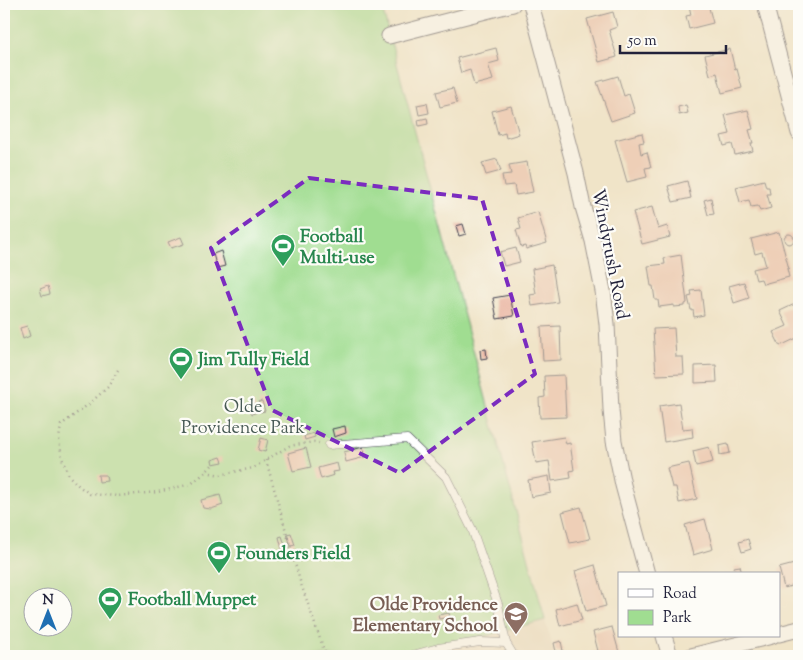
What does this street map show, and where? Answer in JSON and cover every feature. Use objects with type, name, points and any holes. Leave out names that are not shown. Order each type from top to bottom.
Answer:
[{"type":"street","points":[[389,36],[513,4]]},
{"type":"street","name":"Windyrush Road","points":[[530,4],[576,173],[603,291],[607,324],[614,441],[623,485],[646,572]]},
{"type":"street","points":[[765,4],[799,133]]},
{"type":"street","points":[[780,634],[799,630]]},
{"type":"street","points":[[665,638],[670,656]]},
{"type":"street","points":[[691,656],[764,638]]},
{"type":"lane","points":[[329,445],[407,438],[446,477],[472,529],[498,604],[506,643],[514,656]]},
{"type":"lane","points":[[410,656],[438,648],[480,642],[506,643]]},
{"type":"path","points":[[118,370],[108,387],[61,425],[59,439],[62,458],[69,476],[80,487],[90,494],[117,496],[158,492],[191,484],[213,464]]},
{"type":"path","points":[[206,472],[220,475],[254,468],[289,446],[314,442],[329,445]]},
{"type":"path","points":[[266,460],[300,581],[326,656]]},
{"type":"highlighted area","points":[[309,178],[482,199],[535,374],[400,473],[272,410],[211,248]]},
{"type":"shaded area","name":"Olde Providence Elementary School","points":[[545,620],[555,656],[397,656],[418,650]]},
{"type":"green space","name":"Olde Providence Park","points":[[4,4],[381,4],[545,620],[410,656],[4,656]]},
{"type":"building","points":[[708,4],[713,23],[689,29],[686,16],[691,15],[689,5]]},
{"type":"building","points":[[613,12],[617,27],[609,30],[617,57],[599,62],[587,19]]},
{"type":"building","points":[[496,48],[499,61],[488,64],[493,80],[474,85],[470,70],[461,73],[457,58]]},
{"type":"building","points":[[730,49],[742,88],[722,93],[717,73],[710,75],[705,55]]},
{"type":"building","points":[[618,76],[624,96],[629,94],[635,113],[611,121],[597,82]]},
{"type":"building","points":[[453,88],[457,103],[440,107],[436,92]]},
{"type":"building","points":[[427,103],[429,113],[419,115],[417,105]]},
{"type":"building","points":[[686,105],[688,113],[679,115],[678,107]]},
{"type":"building","points":[[511,106],[519,134],[506,138],[505,133],[498,135],[492,111]]},
{"type":"building","points":[[748,110],[753,129],[749,130],[753,151],[735,155],[732,144],[724,146],[721,136],[730,134],[725,115]]},
{"type":"building","points":[[427,118],[428,124],[419,126],[418,120]]},
{"type":"building","points":[[642,133],[644,142],[639,143],[641,154],[647,152],[651,167],[645,168],[647,177],[627,182],[615,140]]},
{"type":"building","points":[[497,159],[501,171],[486,175],[482,163]]},
{"type":"building","points":[[527,162],[533,192],[516,195],[514,185],[504,186],[502,175],[511,174],[509,165]]},
{"type":"building","points":[[764,180],[766,187],[769,187],[770,194],[767,194],[771,208],[760,211],[758,206],[751,207],[749,200],[740,202],[736,187]]},
{"type":"building","points":[[687,181],[691,198],[673,202],[668,186]]},
{"type":"building","points":[[711,198],[714,214],[708,215],[704,200]]},
{"type":"building","points":[[652,207],[658,229],[667,226],[670,237],[642,244],[633,212]]},
{"type":"building","points":[[538,212],[547,243],[526,249],[525,246],[521,247],[516,230],[521,229],[518,218]]},
{"type":"building","points":[[463,224],[466,234],[459,236],[456,226]]},
{"type":"building","points":[[779,232],[789,269],[787,269],[789,277],[763,284],[761,279],[756,280],[753,269],[766,266],[762,252],[755,254],[751,239]]},
{"type":"building","points":[[789,234],[794,239],[789,244],[784,239]]},
{"type":"building","points":[[181,237],[184,244],[171,248],[168,242]]},
{"type":"building","points":[[516,248],[520,262],[504,266],[500,252]]},
{"type":"building","points":[[221,251],[225,266],[217,268],[213,254]]},
{"type":"building","points":[[681,255],[687,303],[685,306],[659,307],[658,300],[655,300],[653,286],[651,286],[648,266],[665,264],[664,258]]},
{"type":"building","points":[[552,265],[558,302],[532,306],[530,295],[536,294],[532,269]]},
{"type":"building","points":[[744,282],[749,298],[734,303],[729,286]]},
{"type":"building","points":[[48,286],[50,294],[42,296],[40,289]]},
{"type":"building","points":[[701,290],[704,315],[694,317],[688,297],[692,296],[691,291]]},
{"type":"building","points":[[510,295],[514,316],[497,319],[493,298]]},
{"type":"building","points":[[799,302],[799,337],[780,346],[773,332],[787,326],[780,311]]},
{"type":"building","points":[[27,326],[30,336],[23,339],[20,328]]},
{"type":"building","points":[[560,326],[561,360],[543,361],[541,327]]},
{"type":"building","points":[[674,328],[676,357],[683,357],[684,374],[656,375],[653,329]]},
{"type":"building","points":[[486,349],[487,358],[481,359],[480,350]]},
{"type":"building","points":[[716,365],[717,382],[695,383],[695,366]]},
{"type":"building","points":[[564,375],[566,417],[540,418],[539,398],[545,397],[544,376]]},
{"type":"building","points":[[262,401],[265,411],[260,412],[258,402]]},
{"type":"building","points":[[254,403],[257,412],[252,414],[250,404]]},
{"type":"building","points":[[679,403],[683,429],[692,428],[693,437],[664,442],[659,406]]},
{"type":"building","points":[[345,426],[346,433],[334,437],[332,429]]},
{"type":"building","points":[[314,433],[315,437],[305,440],[304,436]]},
{"type":"building","points":[[564,437],[566,444],[570,443],[574,470],[570,471],[571,478],[552,481],[549,461],[536,463],[532,442]]},
{"type":"building","points":[[261,438],[268,440],[265,452],[258,450]]},
{"type":"building","points":[[728,444],[730,453],[720,455],[719,446]]},
{"type":"building","points":[[363,447],[365,457],[346,462],[344,452]]},
{"type":"building","points":[[709,447],[713,462],[696,466],[693,451]]},
{"type":"building","points":[[306,448],[311,467],[293,471],[288,453]]},
{"type":"building","points":[[221,457],[223,462],[213,464],[212,460]]},
{"type":"building","points":[[337,463],[339,471],[333,472],[334,475],[321,479],[318,468]]},
{"type":"building","points":[[689,463],[697,499],[679,503],[676,487],[672,487],[667,468]]},
{"type":"building","points":[[98,475],[106,475],[107,481],[99,482]]},
{"type":"building","points":[[549,476],[551,493],[531,497],[528,480]]},
{"type":"building","points":[[220,495],[223,505],[211,509],[203,508],[201,500]]},
{"type":"building","points":[[581,507],[590,539],[570,543],[562,512]]},
{"type":"building","points":[[705,519],[713,549],[693,555],[685,525]]},
{"type":"building","points":[[291,533],[295,545],[291,546],[287,534]]},
{"type":"building","points":[[282,536],[286,548],[282,549],[279,537]]},
{"type":"building","points":[[748,539],[751,549],[742,552],[739,542]]},
{"type":"building","points":[[797,556],[799,556],[799,584],[784,588],[779,568],[798,563]]},
{"type":"building","points":[[595,565],[606,606],[586,611],[575,571]]},
{"type":"building","points":[[740,566],[742,572],[735,572],[734,567]]},
{"type":"building","points":[[577,603],[582,620],[560,626],[556,609]]},
{"type":"building","points":[[449,613],[450,617],[439,619],[438,615]]},
{"type":"building","points":[[612,627],[620,656],[592,656],[591,653],[598,651],[593,632]]},
{"type":"building","points":[[561,641],[563,651],[556,652],[554,643]]},
{"type":"place","name":"Football Multi-use","points":[[283,267]]},
{"type":"place","name":"Jim Tully Field","points":[[181,380]]},
{"type":"place","name":"Founders Field","points":[[219,574]]},
{"type":"place","name":"Football Muppet","points":[[110,620]]},
{"type":"place","name":"Olde Providence Elementary School","points":[[516,635]]}]
